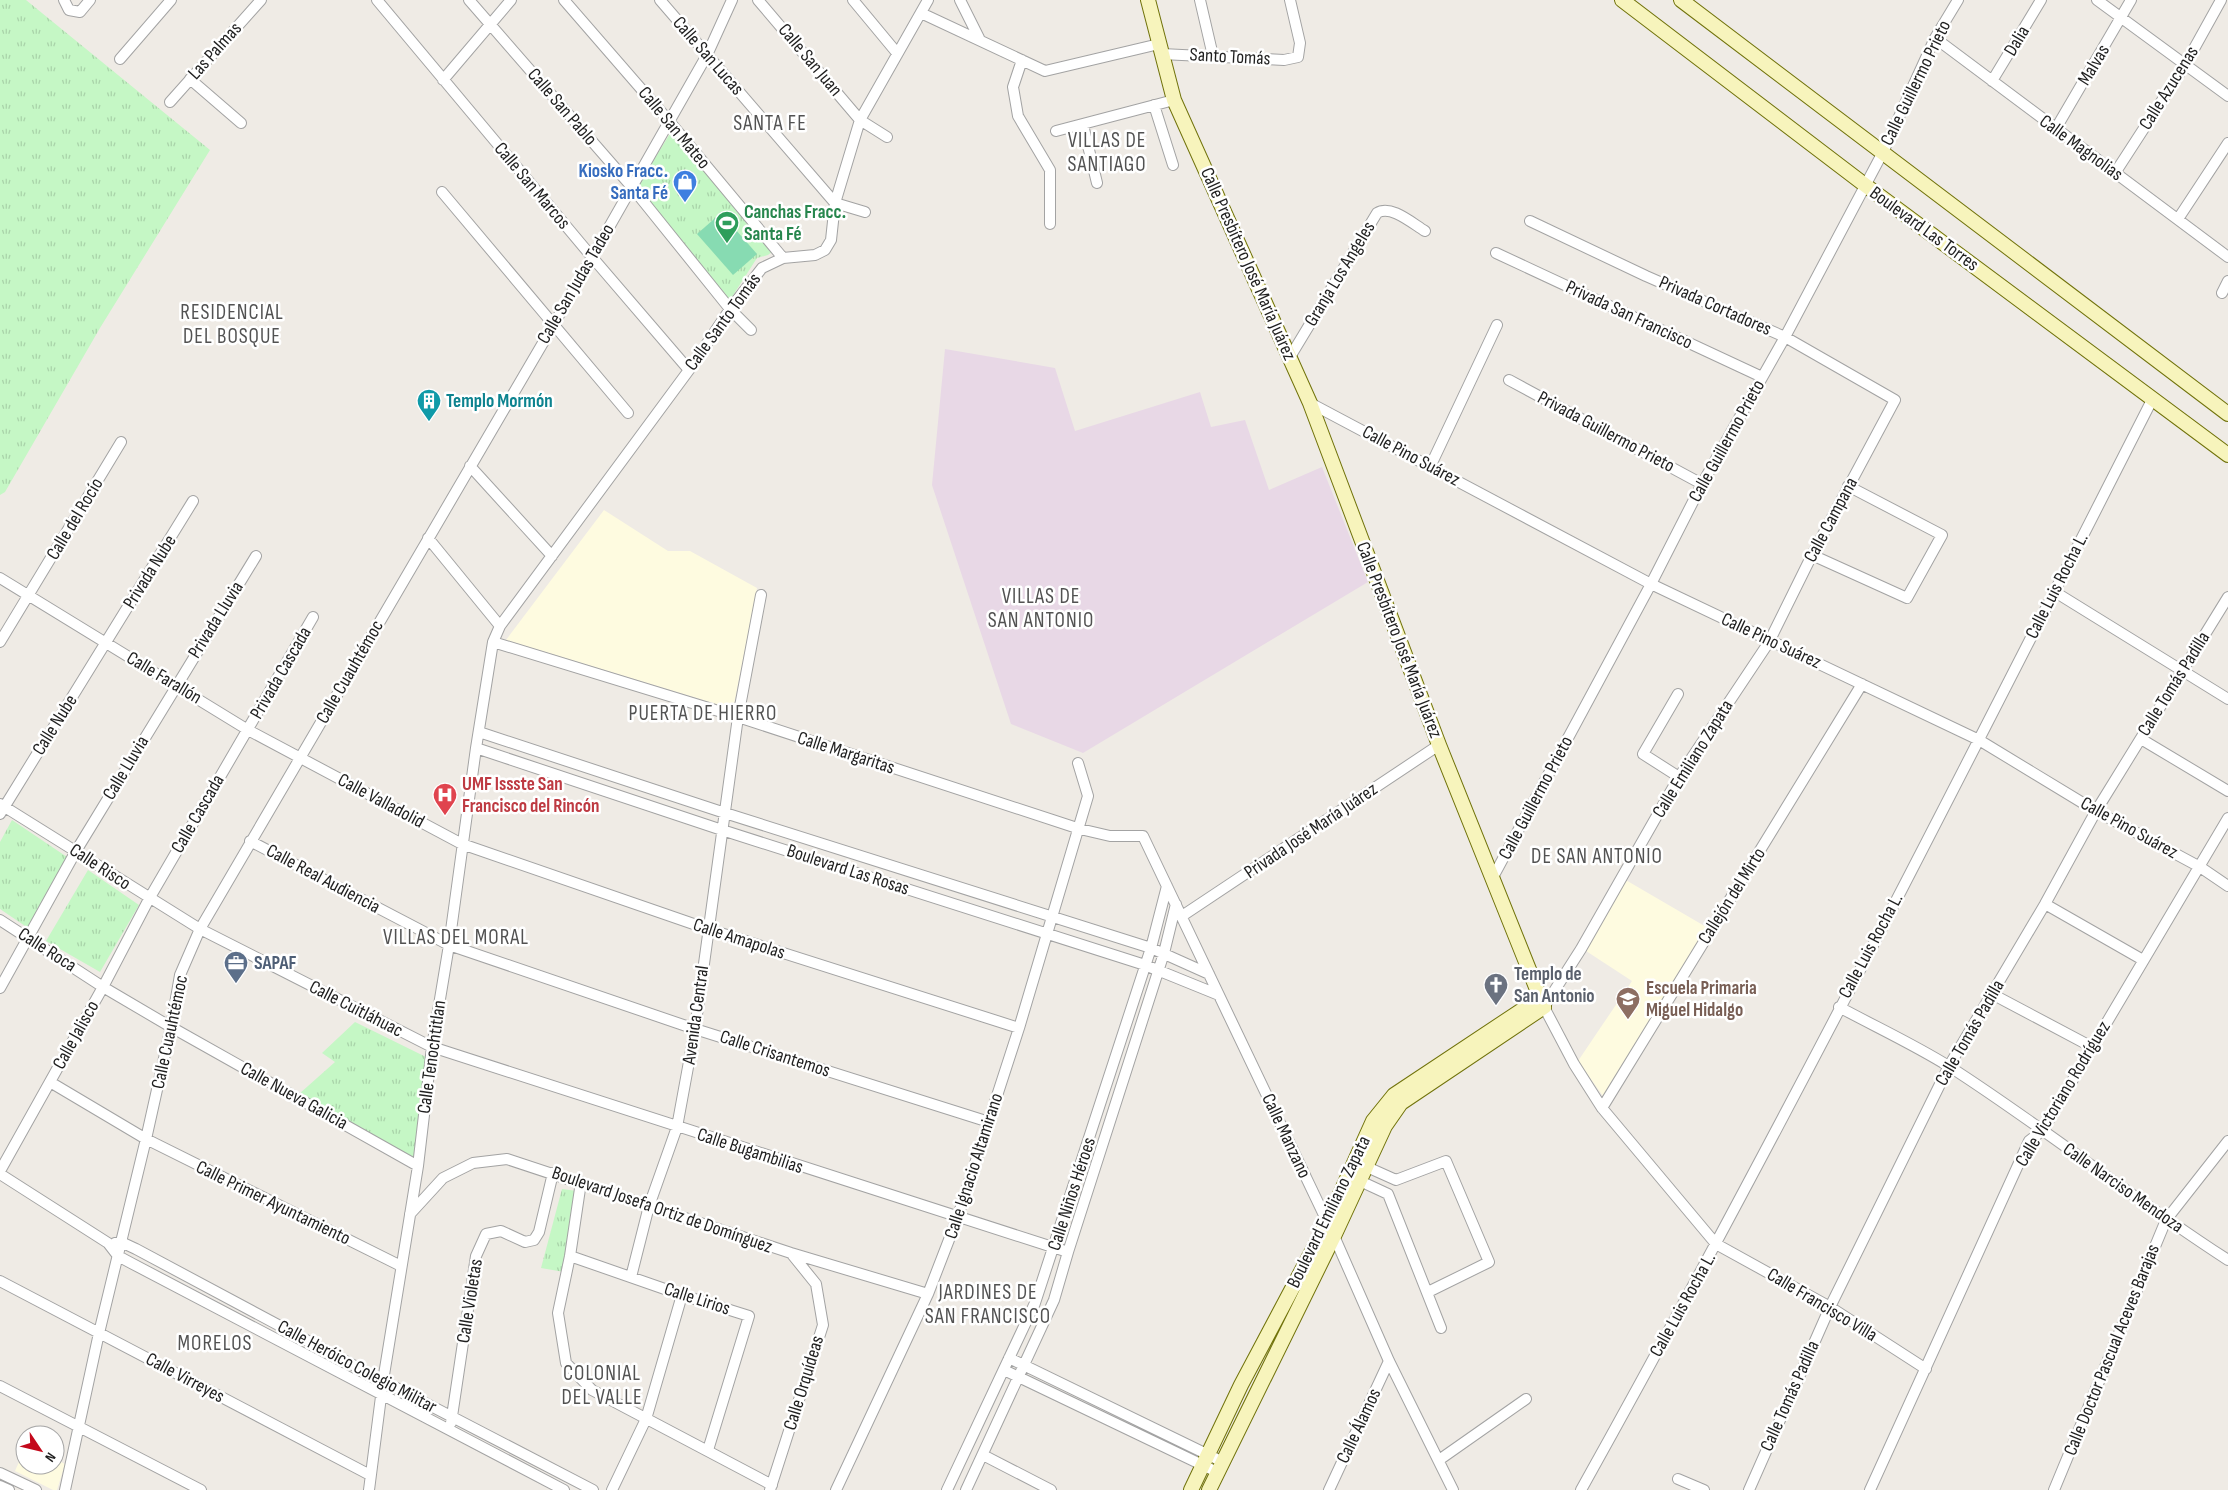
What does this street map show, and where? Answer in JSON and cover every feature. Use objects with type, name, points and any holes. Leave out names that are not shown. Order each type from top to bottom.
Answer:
[{"type":"street","points":[[64,0],[69,10],[80,12],[90,0]]},
{"type":"street","points":[[120,59],[171,0]]},
{"type":"street","name":"Las Palmas","points":[[170,102],[261,0]]},
{"type":"street","name":"Calle San Marcos","points":[[377,0],[689,370]]},
{"type":"street","name":"Calle San Pablo","points":[[469,0],[631,186],[730,308],[751,330]]},
{"type":"street","points":[[443,80],[511,0]]},
{"type":"street","name":"Calle San Mateo","points":[[564,0],[669,121],[783,258]]},
{"type":"street","name":"Calle San Lucas","points":[[660,0],[836,203]]},
{"type":"street","name":"Calle San Judas Tadeo","points":[[428,538],[554,324],[707,55],[732,0]]},
{"type":"street","name":"Calle San Juan","points":[[758,0],[860,120],[888,137]]},
{"type":"street","points":[[853,0],[897,53]]},
{"type":"street","name":"Calle Santo Tomás","points":[[500,626],[689,370],[730,308],[762,268],[783,258],[815,255],[825,250],[830,240],[836,203],[860,120],[928,0]]},
{"type":"street","points":[[960,0],[979,38]]},
{"type":"street","name":"Calle Presbítero José María Juárez","points":[[1148,0],[1174,100],[1310,403],[1439,745],[1542,1003],[1574,1064],[1602,1108],[1716,1244]]},
{"type":"street","points":[[1200,0],[1213,56]]},
{"type":"street","name":"Santo Tomás","points":[[1161,49],[1213,56],[1284,60],[1298,58],[1300,43],[1290,0]]},
{"type":"street","name":"Boulevard Las Torres","points":[[1622,0],[1865,185],[2228,455]]},
{"type":"street","name":"Boulevard Las Torres","points":[[1681,0],[2228,414]]},
{"type":"street","name":"Dalia","points":[[1992,81],[2041,0]]},
{"type":"street","points":[[2097,0],[2228,96]]},
{"type":"street","name":"Malvas","points":[[2055,130],[2131,0]]},
{"type":"street","name":"Calle Azucenas","points":[[2115,174],[2185,64],[2221,0]]},
{"type":"street","name":"Calle Guillermo Prieto","points":[[1492,879],[1651,584],[1702,484],[1785,337],[1883,152],[1935,38],[1956,1]]},
{"type":"street","points":[[920,13],[979,38],[1045,71],[1161,49]]},
{"type":"street","name":"Calle Magnolias","points":[[1935,38],[2055,130],[2228,257]]},
{"type":"street","points":[[1022,60],[1014,87],[1018,116],[1050,170],[1050,224]]},
{"type":"street","points":[[190,79],[241,123]]},
{"type":"street","points":[[1056,131],[1174,100]]},
{"type":"street","points":[[1154,105],[1173,164]]},
{"type":"street","points":[[1083,124],[1097,183]]},
{"type":"street","points":[[2178,219],[2228,143]]},
{"type":"street","points":[[442,192],[628,412]]},
{"type":"street","points":[[836,203],[865,212]]},
{"type":"street","name":"Granja Los Angeles","points":[[1290,357],[1377,213],[1381,210],[1389,210],[1425,231]]},
{"type":"street","name":"Privada Cortadores","points":[[1530,220],[1646,276],[1785,337],[1895,400]]},
{"type":"street","name":"Privada San Francisco","points":[[1496,253],[1762,377]]},
{"type":"street","points":[[2222,293],[2228,281]]},
{"type":"street","points":[[1430,467],[1497,324]]},
{"type":"street","name":"Privada Guillermo Prieto","points":[[1509,380],[1702,484]]},
{"type":"street","name":"Calle Luis Rocha L.","points":[[1581,1490],[1716,1244],[1979,740],[2153,398]]},
{"type":"street","name":"Calle Campana","points":[[1769,642],[1812,555],[1895,400]]},
{"type":"street","name":"Calle Pino Suárez","points":[[1310,403],[1651,584],[1769,642],[1979,740],[2096,811],[2200,867],[2228,886]]},
{"type":"street","name":"Calle del Rocío","points":[[0,642],[122,442]]},
{"type":"street","points":[[470,466],[552,556]]},
{"type":"street","points":[[1812,555],[1907,598],[1942,535],[1848,486]]},
{"type":"street","name":"Privada Nube","points":[[107,642],[194,501]]},
{"type":"street","points":[[428,538],[500,626]]},
{"type":"street","name":"Calle Cuauhtémoc","points":[[66,1490],[99,1333],[171,1027],[180,975],[200,929],[428,538]]},
{"type":"street","name":"Privada Lluvia","points":[[176,684],[256,556]]},
{"type":"street","name":"Calle Farallón","points":[[0,578],[176,684],[248,730],[300,759]]},
{"type":"street","points":[[2055,592],[2228,699]]},
{"type":"street","name":"Avenida Central","points":[[631,1276],[650,1206],[678,1127],[695,1029],[738,717],[761,594]]},
{"type":"street","name":"Calle Tomás Padilla","points":[[1749,1490],[1830,1307],[1948,1066],[2045,904],[2096,811],[2228,598]]},
{"type":"street","name":"Privada Cascada","points":[[248,730],[313,617]]},
{"type":"street","name":"Calle Tenochtitlan","points":[[369,1490],[383,1381],[418,1166],[432,1047],[449,945],[476,748],[494,642],[500,626]]},
{"type":"street","name":"Calle Nube","points":[[1,808],[107,642]]},
{"type":"street","name":"Calle Margaritas","points":[[494,642],[738,717],[1080,829],[1110,836],[1144,836]]},
{"type":"street","name":"Calle Emiliano Zapata","points":[[1542,1003],[1581,949],[1679,777],[1769,642]]},
{"type":"street","name":"Calle Lluvia","points":[[0,988],[76,852],[176,684]]},
{"type":"street","name":"Callejón del Mirto","points":[[1602,1108],[1862,684]]},
{"type":"street","points":[[1678,694],[1643,754],[1679,777]]},
{"type":"street","name":"Calle Cascada","points":[[149,898],[248,730]]},
{"type":"street","name":"Boulevard Las Rosas","points":[[479,732],[725,813],[1151,948],[1209,974]]},
{"type":"street","points":[[2141,738],[2228,791]]},
{"type":"street","name":"Privada José María Juárez","points":[[1182,916],[1439,745]]},
{"type":"street","name":"Boulevard Las Rosas","points":[[476,748],[722,830],[1047,933],[1158,970],[1219,995]]},
{"type":"street","name":"Calle Valladolid","points":[[300,759],[462,844]]},
{"type":"street","name":"Calle Ignacio Altamirano","points":[[836,1490],[928,1294],[957,1218],[989,1122],[1080,829],[1088,796],[1078,763]]},
{"type":"street","name":"Calle Risco","points":[[1,808],[200,929]]},
{"type":"street","name":"Calle Victoriano Rodríguez","points":[[1870,1490],[2030,1141],[2043,1130],[2228,818]]},
{"type":"street","name":"Calle Manzano","points":[[1144,836],[1328,1223],[1389,1361],[1453,1490]]},
{"type":"street","name":"Calle Real Audiencia","points":[[250,841],[449,945]]},
{"type":"street","name":"Calle Amapolas","points":[[462,844],[708,929],[1019,1028]]},
{"type":"street","name":"Calle Niños Héroes","points":[[947,1490],[1036,1303],[1151,948],[1167,886]]},
{"type":"street","name":"Calle Jalisco","points":[[0,1172],[103,987],[149,898]]},
{"type":"street","name":"Calle Niños Héroes","points":[[966,1490],[1054,1300],[1164,953],[1176,904]]},
{"type":"street","points":[[2045,904],[2143,960]]},
{"type":"street","name":"Calle Roca","points":[[0,920],[103,987],[171,1027]]},
{"type":"street","name":"Calle Cuitláhuac","points":[[200,929],[432,1047]]},
{"type":"street","name":"Calle Crisantemos","points":[[449,945],[695,1029],[989,1122]]},
{"type":"street","points":[[1992,994],[2092,1047]]},
{"type":"street","name":"Boulevard Emiliano Zapata","points":[[1211,1489],[1220,1467],[1334,1236],[1385,1126],[1401,1103],[1542,1003]]},
{"type":"street","name":"Boulevard Emiliano Zapata","points":[[1192,1487],[1240,1385],[1328,1223],[1373,1121],[1394,1095],[1542,1003]]},
{"type":"street","name":"Calle Narciso Mendoza","points":[[1840,1007],[1948,1066],[2043,1130],[2166,1220],[2228,1260]]},
{"type":"street","name":"Calle Nueva Galicia","points":[[171,1027],[418,1166]]},
{"type":"street","name":"Calle Bugambilias","points":[[432,1047],[957,1218],[1068,1252]]},
{"type":"street","name":"Calle Primer Ayuntamiento","points":[[50,1082],[146,1139],[401,1266]]},
{"type":"street","name":"Calle Doctor Pascual Aceves Barajas","points":[[2054,1490],[2166,1220],[2228,1141]]},
{"type":"street","name":"Boulevard Josefa Ortiz de Domínguez","points":[[410,1214],[443,1178],[473,1163],[507,1159],[553,1172],[791,1253],[928,1294]]},
{"type":"street","points":[[1388,1194],[1396,1180],[1446,1161],[1489,1262],[1428,1292]]},
{"type":"street","points":[[1367,1167],[1396,1180]]},
{"type":"street","points":[[0,1172],[108,1243],[118,1256]]},
{"type":"street","name":"Calle Violetas","points":[[450,1431],[476,1256],[486,1234],[501,1231],[525,1242],[534,1240],[539,1232],[553,1172]]},
{"type":"street","points":[[1360,1181],[1388,1194],[1441,1328]]},
{"type":"street","points":[[581,1182],[570,1256],[558,1313],[566,1363],[592,1390],[708,1450],[771,1487]]},
{"type":"street","points":[[108,1243],[121,1242]]},
{"type":"street","name":"Calle Heróico Colegio Militar","points":[[121,1242],[452,1418],[592,1490]]},
{"type":"street","name":"Calle Francisco Villa","points":[[1716,1244],[1830,1307],[1926,1369]]},
{"type":"street","name":"Calle Orquídeas","points":[[771,1487],[822,1325],[816,1284],[791,1253]]},
{"type":"street","name":"Calle Heróico Colegio Militar","points":[[118,1256],[564,1490]]},
{"type":"street","name":"Calle Lirios","points":[[570,1256],[749,1316],[708,1450]]},
{"type":"street","name":"Calle Virreyes","points":[[0,1281],[370,1475]]},
{"type":"street","points":[[612,1490],[646,1419],[682,1295]]},
{"type":"street","points":[[1009,1358],[1205,1460]]},
{"type":"street","name":"Calle Álamos","points":[[1329,1490],[1389,1361]]},
{"type":"street","points":[[1004,1370],[1220,1467]]},
{"type":"street","points":[[0,1386],[201,1490]]},
{"type":"street","points":[[1439,1460],[1526,1399]]},
{"type":"street","points":[[983,1455],[1051,1490]]},
{"type":"street","points":[[0,1473],[36,1490]]},
{"type":"street","points":[[1678,1479],[1704,1490]]},
{"type":"street","points":[[0,1486],[9,1490]]},
{"type":"street","points":[[1192,1487],[1211,1489]]},
{"type":"shaded area","points":[[945,349],[1055,368],[1075,431],[1200,392],[1211,427],[1245,420],[1269,490],[1322,467],[1368,582],[1083,753],[1011,724],[932,485]]},
{"type":"shaded area","points":[[604,510],[668,551],[690,551],[757,588],[733,709],[506,640]]},
{"type":"shaded area","name":"Escuela Primaria Miguel Hidalgo","points":[[1624,879],[1708,928],[1603,1096],[1578,1061],[1632,981],[1583,949]]},
{"type":"shaded area","points":[[23,1475],[62,1475],[57,1490],[53,1490]]},
{"type":"green space","points":[[0,0],[26,0],[210,150],[100,328],[5,492],[0,495]]},
{"type":"green space","points":[[671,132],[773,251],[768,255],[757,258],[730,300],[637,187]]},
{"type":"green space","name":"Canchas Fracc. Santa Fé","points":[[721,213],[757,254],[733,275],[697,234]]},
{"type":"green space","points":[[12,820],[70,859],[31,930],[0,909],[0,842]]},
{"type":"green space","points":[[88,870],[139,905],[100,972],[46,941]]},
{"type":"green space","points":[[355,1022],[426,1057],[415,1160],[299,1094],[335,1062],[322,1053]]},
{"type":"green space","points":[[562,1189],[577,1191],[564,1272],[541,1268]]},
{"type":"place","name":"Kiosko Fracc. Santa Fé","points":[[685,203]]},
{"type":"place","name":"Canchas Fracc. Santa Fé","points":[[727,244]]},
{"type":"place","name":"Templo Mormón","points":[[429,422]]},
{"type":"place","name":"UMF Issste San Francisco del Rincón","points":[[445,816]]},
{"type":"place","name":"SAPAF","points":[[236,984]]},
{"type":"place","name":"Templo de San Antonio","points":[[1496,1006]]},
{"type":"place","name":"Escuela Primaria Miguel Hidalgo","points":[[1628,1020]]},
{"type":"district","name":"SANTA FE","points":[[770,123]]},
{"type":"district","name":"VILLAS DE SANTIAGO","points":[[1107,152]]},
{"type":"district","name":"RESIDENCIAL DEL BOSQUE","points":[[232,324]]},
{"type":"district","name":"VILLAS DE SAN ANTONIO","points":[[1041,608]]},
{"type":"district","name":"PUERTA DE HIERRO","points":[[703,713]]},
{"type":"district","name":"DE SAN ANTONIO","points":[[1597,856]]},
{"type":"district","name":"VILLAS DEL MORAL","points":[[456,937]]},
{"type":"district","name":"JARDINES DE SAN FRANCISCO","points":[[988,1304]]},
{"type":"district","name":"MORELOS","points":[[215,1343]]},
{"type":"district","name":"COLONIAL DEL VALLE","points":[[602,1385]]}]
